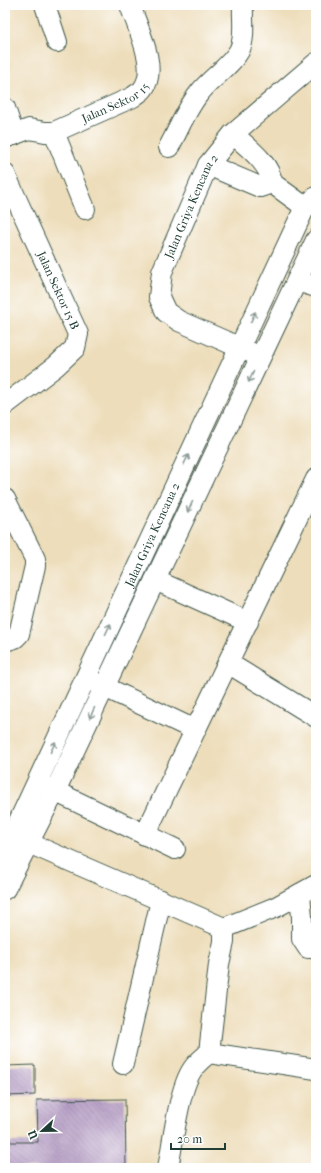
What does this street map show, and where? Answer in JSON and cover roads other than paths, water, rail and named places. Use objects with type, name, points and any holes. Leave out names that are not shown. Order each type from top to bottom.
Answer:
[{"type":"street","points":[[45,5],[57,42]]},
{"type":"street","name":"Jalan Sektor 15","points":[[54,132],[133,97],[143,89],[148,78],[150,62],[130,5]]},
{"type":"street","points":[[169,147],[183,119],[200,91],[225,68],[240,50],[243,37],[243,5]]},
{"type":"street","name":"Jalan Griya Kencana 2","points":[[260,357],[179,321],[166,312],[159,296],[162,272],[208,164],[233,134],[316,63]]},
{"type":"street","points":[[5,108],[10,137],[33,128],[45,132],[54,132],[85,209]]},
{"type":"street","points":[[233,134],[264,164],[272,176],[272,183]]},
{"type":"street","points":[[208,164],[260,186],[272,183],[310,202]]},
{"type":"street","name":"Jalan Sektor 15 B","points":[[5,174],[78,334],[75,348],[56,366],[5,405]]},
{"type":"street","name":"Jalan Griya Kencana 2","points":[[5,889],[13,842],[37,782],[238,347],[310,202]]},
{"type":"street","name":"Jalan Griya Kencana 2","points":[[13,842],[55,792],[316,240]]},
{"type":"street","points":[[297,280],[316,287]]},
{"type":"street","points":[[145,835],[316,479]]},
{"type":"street","points":[[5,499],[35,559],[35,566],[19,634],[15,638],[5,641]]},
{"type":"street","name":"Jalan Griya Kencana 2","points":[[155,580],[248,622]]},
{"type":"street","points":[[228,663],[316,717]]},
{"type":"street","points":[[85,678],[195,730]]},
{"type":"street","points":[[37,782],[175,849]]},
{"type":"street","points":[[13,842],[161,900],[224,928],[276,907],[308,889]]},
{"type":"street","points":[[308,889],[302,917],[302,939],[308,948],[316,948]]},
{"type":"street","points":[[123,1064],[161,900]]},
{"type":"street","points":[[168,1168],[183,1093],[195,1066],[209,1053],[219,964],[224,942],[224,928]]},
{"type":"street","points":[[209,1053],[316,1069]]}]
